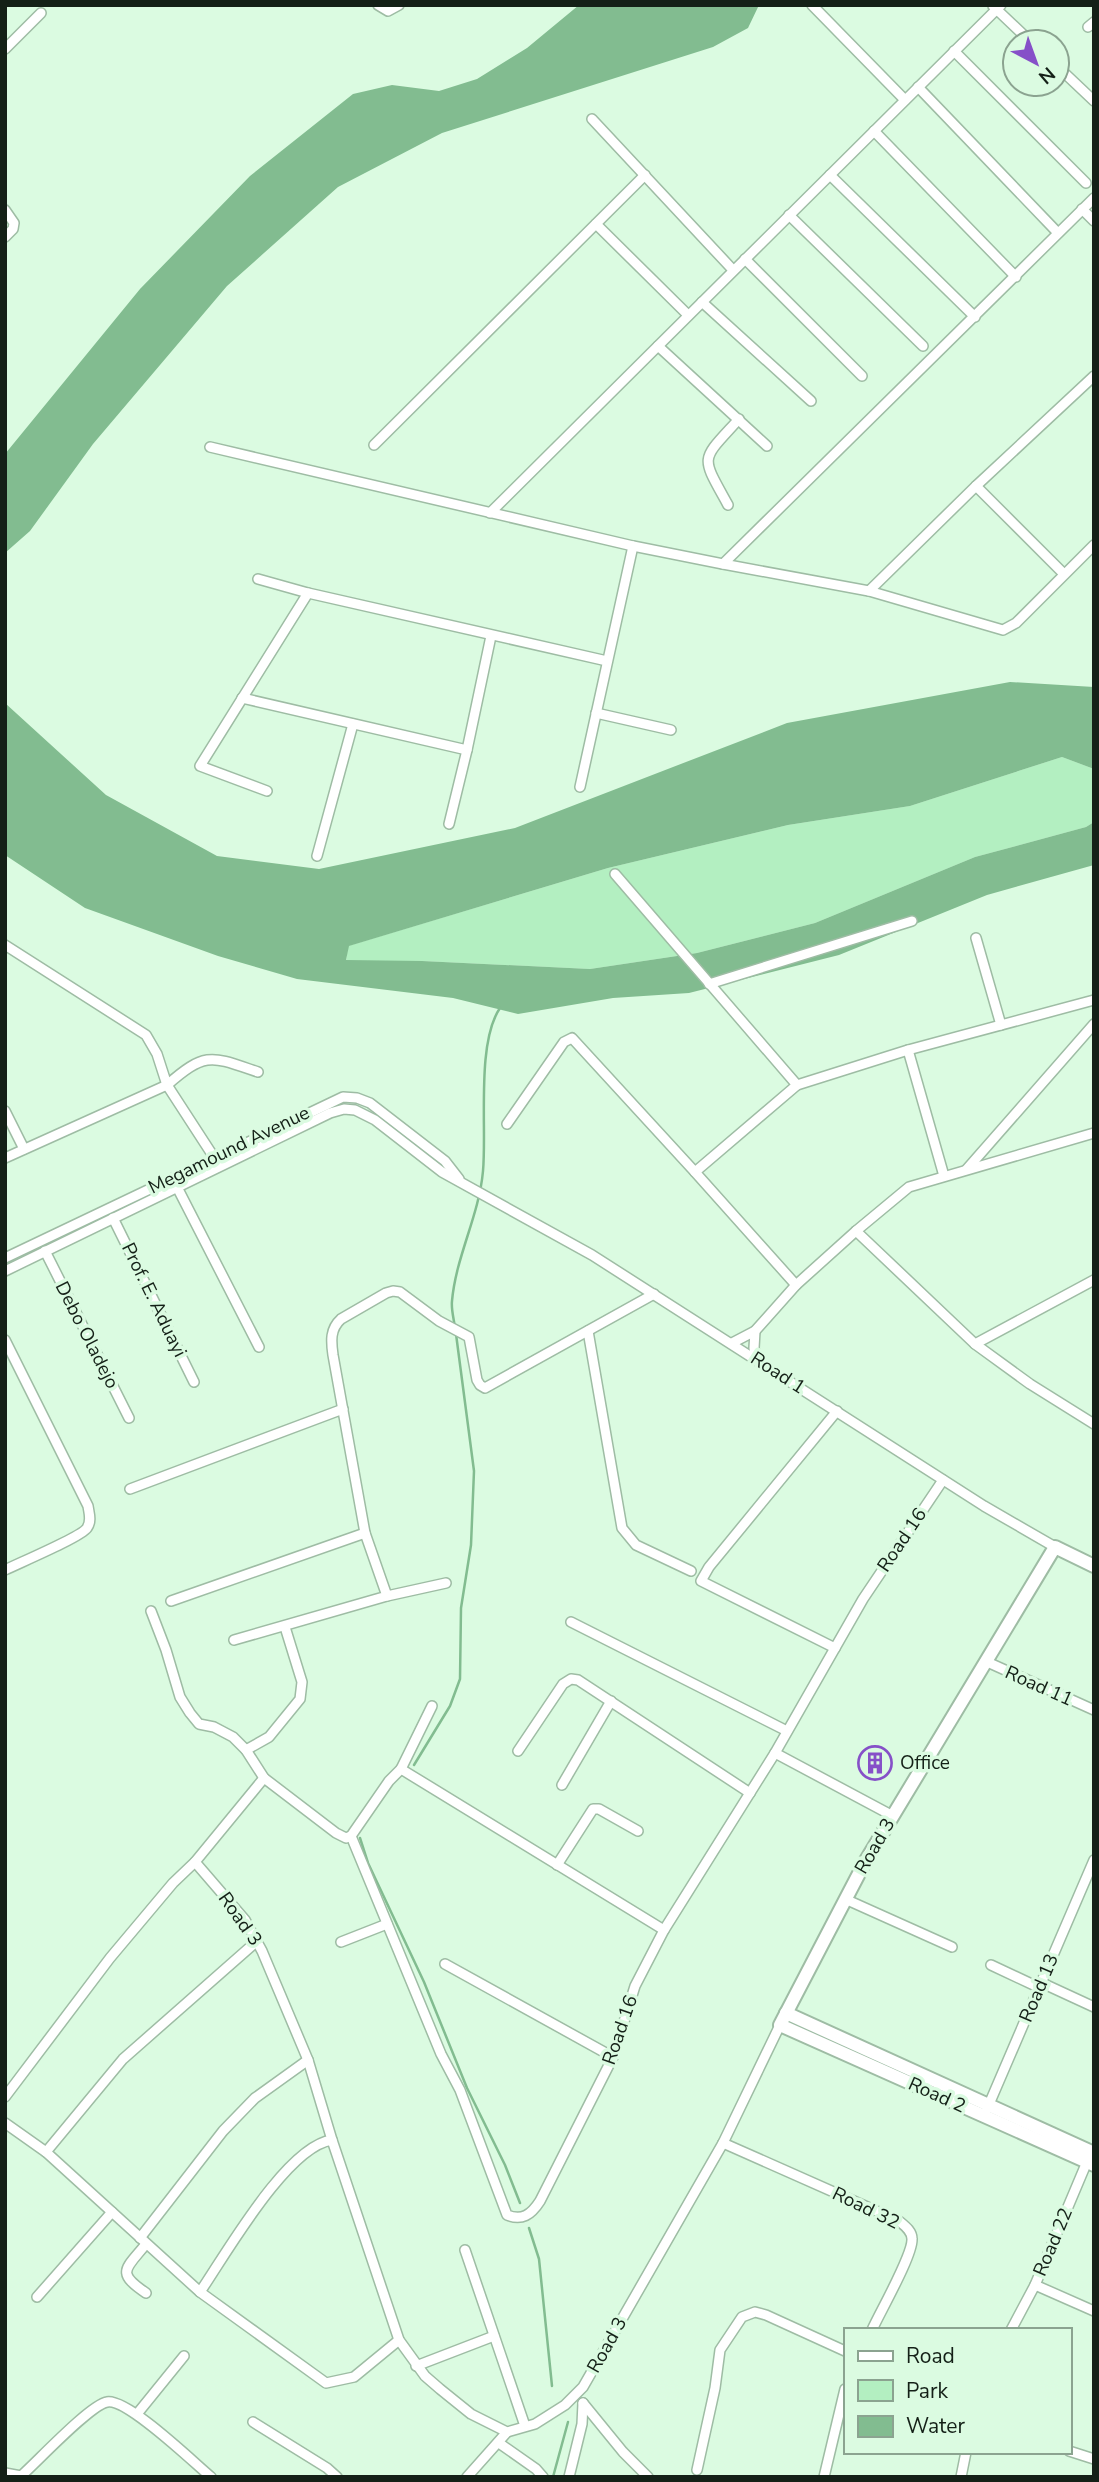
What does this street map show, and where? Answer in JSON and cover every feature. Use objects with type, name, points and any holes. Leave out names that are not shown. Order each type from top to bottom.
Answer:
[{"type":"street","points":[[378,5],[388,11],[399,5]]},
{"type":"street","points":[[812,5],[905,100]]},
{"type":"street","points":[[490,513],[996,7],[1017,28]]},
{"type":"street","points":[[5,49],[41,13]]},
{"type":"street","points":[[954,51],[1086,183]]},
{"type":"street","points":[[1071,79],[1094,101]]},
{"type":"street","points":[[918,87],[1058,233]]},
{"type":"street","points":[[592,119],[733,270]]},
{"type":"street","points":[[874,131],[1016,277]]},
{"type":"street","points":[[374,445],[645,175]]},
{"type":"street","points":[[830,175],[975,317]]},
{"type":"street","points":[[723,564],[1094,198]]},
{"type":"street","points":[[1082,209],[1094,221]]},
{"type":"street","points":[[5,210],[14,223],[13,229],[5,237]]},
{"type":"street","points":[[789,215],[923,346]]},
{"type":"street","points":[[596,224],[688,314]]},
{"type":"street","points":[[745,259],[862,376]]},
{"type":"street","points":[[702,302],[811,401]]},
{"type":"street","points":[[658,346],[767,446]]},
{"type":"street","points":[[869,591],[1094,376]]},
{"type":"street","points":[[728,505],[708,469],[707,459],[710,451],[739,419]]},
{"type":"street","points":[[210,447],[633,546],[869,591],[1003,630],[1016,623],[1094,545]]},
{"type":"street","points":[[976,486],[1064,574]]},
{"type":"street","points":[[580,787],[633,546]]},
{"type":"street","points":[[258,579],[491,636],[607,660]]},
{"type":"street","points":[[267,791],[200,766],[308,593]]},
{"type":"street","points":[[449,824],[491,636]]},
{"type":"street","points":[[242,698],[467,750]]},
{"type":"street","points":[[596,713],[671,730]]},
{"type":"street","points":[[317,856],[353,724]]},
{"type":"street","points":[[615,874],[797,1085]]},
{"type":"street","points":[[709,984],[912,921]]},
{"type":"street","points":[[976,937],[1001,1025]]},
{"type":"street","points":[[5,945],[146,1035],[157,1054],[167,1085],[221,1167]]},
{"type":"street","points":[[695,1172],[797,1085],[908,1050],[1094,1000]]},
{"type":"street","points":[[967,1169],[1094,1024]]},
{"type":"street","points":[[507,1124],[564,1042],[572,1038],[796,1285]]},
{"type":"street","points":[[908,1050],[944,1176]]},
{"type":"street","points":[[5,1158],[167,1085],[188,1066],[208,1058],[258,1072]]},
{"type":"street","name":"Megamound Avenue","points":[[5,1258],[343,1097],[358,1098],[370,1103],[445,1161]]},
{"type":"street","name":"Megamound Avenue","points":[[5,1271],[330,1113],[344,1109],[355,1110],[375,1120],[442,1172]]},
{"type":"street","points":[[5,1111],[24,1149]]},
{"type":"street","points":[[732,1343],[755,1331],[796,1285],[904,1190],[1094,1133]]},
{"type":"street","name":"Road 1","points":[[445,1161],[465,1183]]},
{"type":"street","name":"Road 1","points":[[442,1172],[592,1255],[943,1480],[1055,1547],[1094,1566]]},
{"type":"street","points":[[178,1189],[258,1347]]},
{"type":"street","name":"Prof. E. Aduayi","points":[[113,1218],[194,1382]]},
{"type":"street","points":[[856,1231],[975,1345],[1030,1384],[1094,1423]]},
{"type":"street","name":"Debo Oladejo","points":[[45,1251],[129,1418]]},
{"type":"street","points":[[975,1345],[1094,1280]]},
{"type":"street","points":[[387,1596],[365,1533],[331,1342],[336,1324],[393,1291],[400,1292],[447,1326],[467,1335],[471,1341],[477,1380],[485,1388],[654,1294]]},
{"type":"street","points":[[588,1331],[622,1528],[636,1545],[691,1571]]},
{"type":"street","points":[[755,1331],[754,1349],[757,1360]]},
{"type":"street","points":[[5,1570],[88,1528],[91,1518],[88,1506],[6,1343]]},
{"type":"street","points":[[130,1489],[343,1409]]},
{"type":"street","points":[[835,1648],[701,1581],[709,1567],[837,1411]]},
{"type":"street","name":"Road 16","points":[[351,1836],[441,2054],[460,2090],[507,2215],[525,2217],[540,2202],[613,2057],[635,1986],[664,1930],[775,1753],[886,1561],[943,1480]]},
{"type":"street","points":[[171,1601],[365,1533]]},
{"type":"street","name":"Road 3","points":[[195,1862],[245,1920],[257,1941],[308,2060],[399,2340],[416,2366],[471,2414],[507,2432],[535,2424],[565,2404],[583,2387],[723,2143],[845,1899],[1055,1547]]},
{"type":"street","points":[[234,1640],[387,1596],[446,1583]]},
{"type":"street","points":[[151,1611],[180,1697],[199,1724],[222,1731],[246,1750],[264,1778],[346,1839],[401,1769],[432,1706]]},
{"type":"street","points":[[571,1622],[787,1731]]},
{"type":"street","points":[[246,1750],[269,1737],[300,1699],[302,1682],[285,1626]]},
{"type":"street","name":"Road 11","points":[[985,1661],[1094,1710]]},
{"type":"street","points":[[518,1751],[563,1684],[571,1679],[578,1680],[750,1793]]},
{"type":"street","points":[[562,1785],[611,1701]]},
{"type":"street","points":[[775,1753],[893,1815]]},
{"type":"street","points":[[401,1769],[664,1930]]},
{"type":"street","points":[[5,2097],[110,1958],[195,1862],[264,1778]]},
{"type":"street","points":[[557,1865],[593,1809],[596,1808],[638,1831]]},
{"type":"street","name":"Road 13","points":[[987,2111],[1094,1860]]},
{"type":"street","points":[[845,1899],[952,1947]]},
{"type":"street","points":[[341,1942],[387,1924]]},
{"type":"street","points":[[46,2152],[123,2059],[257,1941]]},
{"type":"street","points":[[446,1964],[613,2057]]},
{"type":"street","points":[[991,1965],[1094,2007]]},
{"type":"street","name":"Road 2","points":[[783,2019],[1092,2158]]},
{"type":"street","points":[[146,2293],[126,2276],[127,2268],[143,2241],[223,2131],[255,2098],[308,2060]]},
{"type":"street","points":[[5,2123],[46,2152],[200,2292],[326,2383],[355,2377],[399,2340]]},
{"type":"street","points":[[200,2292],[275,2182],[305,2152],[323,2141],[332,2140]]},
{"type":"street","name":"Road 32","points":[[723,2143],[900,2221],[910,2231],[913,2240],[907,2258],[873,2328]]},
{"type":"street","name":"Road 22","points":[[1013,2328],[1092,2158]]},
{"type":"street","points":[[37,2297],[112,2212]]},
{"type":"street","points":[[465,2250],[525,2426]]},
{"type":"street","points":[[1035,2285],[1094,2311]]},
{"type":"street","points":[[697,2470],[715,2388],[720,2350],[742,2317],[755,2312],[766,2315],[844,2351]]},
{"type":"street","points":[[416,2366],[494,2336]]},
{"type":"street","points":[[137,2414],[184,2356]]},
{"type":"street","points":[[569,2477],[582,2424],[583,2387]]},
{"type":"street","points":[[824,2477],[844,2393]]},
{"type":"street","points":[[5,2473],[22,2477],[92,2411],[107,2402],[121,2404],[137,2414],[211,2477]]},
{"type":"street","points":[[583,2403],[623,2452],[648,2477]]},
{"type":"street","points":[[253,2422],[337,2477]]},
{"type":"street","points":[[467,2477],[507,2432]]},
{"type":"street","points":[[499,2443],[543,2477]]},
{"type":"street","points":[[1071,2452],[1094,2459]]},
{"type":"street","points":[[961,2477],[966,2454]]},
{"type":"green space","points":[[1062,757],[1094,769],[1094,822],[1086,827],[975,857],[815,923],[697,953],[590,969],[422,961],[346,961],[348,946],[608,868],[788,825],[910,806]]},
{"type":"water","points":[[579,5],[759,5],[748,28],[713,47],[442,133],[338,187],[227,286],[93,444],[30,531],[5,553],[5,454],[140,289],[250,176],[353,94],[392,85],[439,91],[477,79],[527,48]]},
{"type":"water","points":[[1010,682],[1094,687],[1094,769],[1062,757],[910,806],[788,825],[608,868],[349,946],[346,960],[590,969],[697,953],[815,923],[975,857],[1086,827],[1094,822],[1094,865],[987,895],[839,955],[689,993],[613,998],[518,1014],[453,998],[297,979],[218,956],[85,908],[5,855],[5,703],[106,795],[217,856],[319,869],[515,828],[787,723]]},
{"type":"waterway","points":[[455,1328],[452,1304],[454,1284],[477,1204],[483,1171],[484,1087],[488,1042],[500,1008]]},
{"type":"waterway","points":[[414,1765],[450,1706],[460,1679],[461,1608],[471,1545],[474,1471],[456,1334]]},
{"type":"waterway","points":[[360,1838],[368,1863],[424,1982],[467,2088],[505,2165],[520,2203]]},
{"type":"waterway","points":[[529,2228],[539,2259],[552,2386]]},
{"type":"waterway","points":[[553,2477],[568,2422]]},
{"type":"place","name":"Office","points":[[875,1763]]}]
